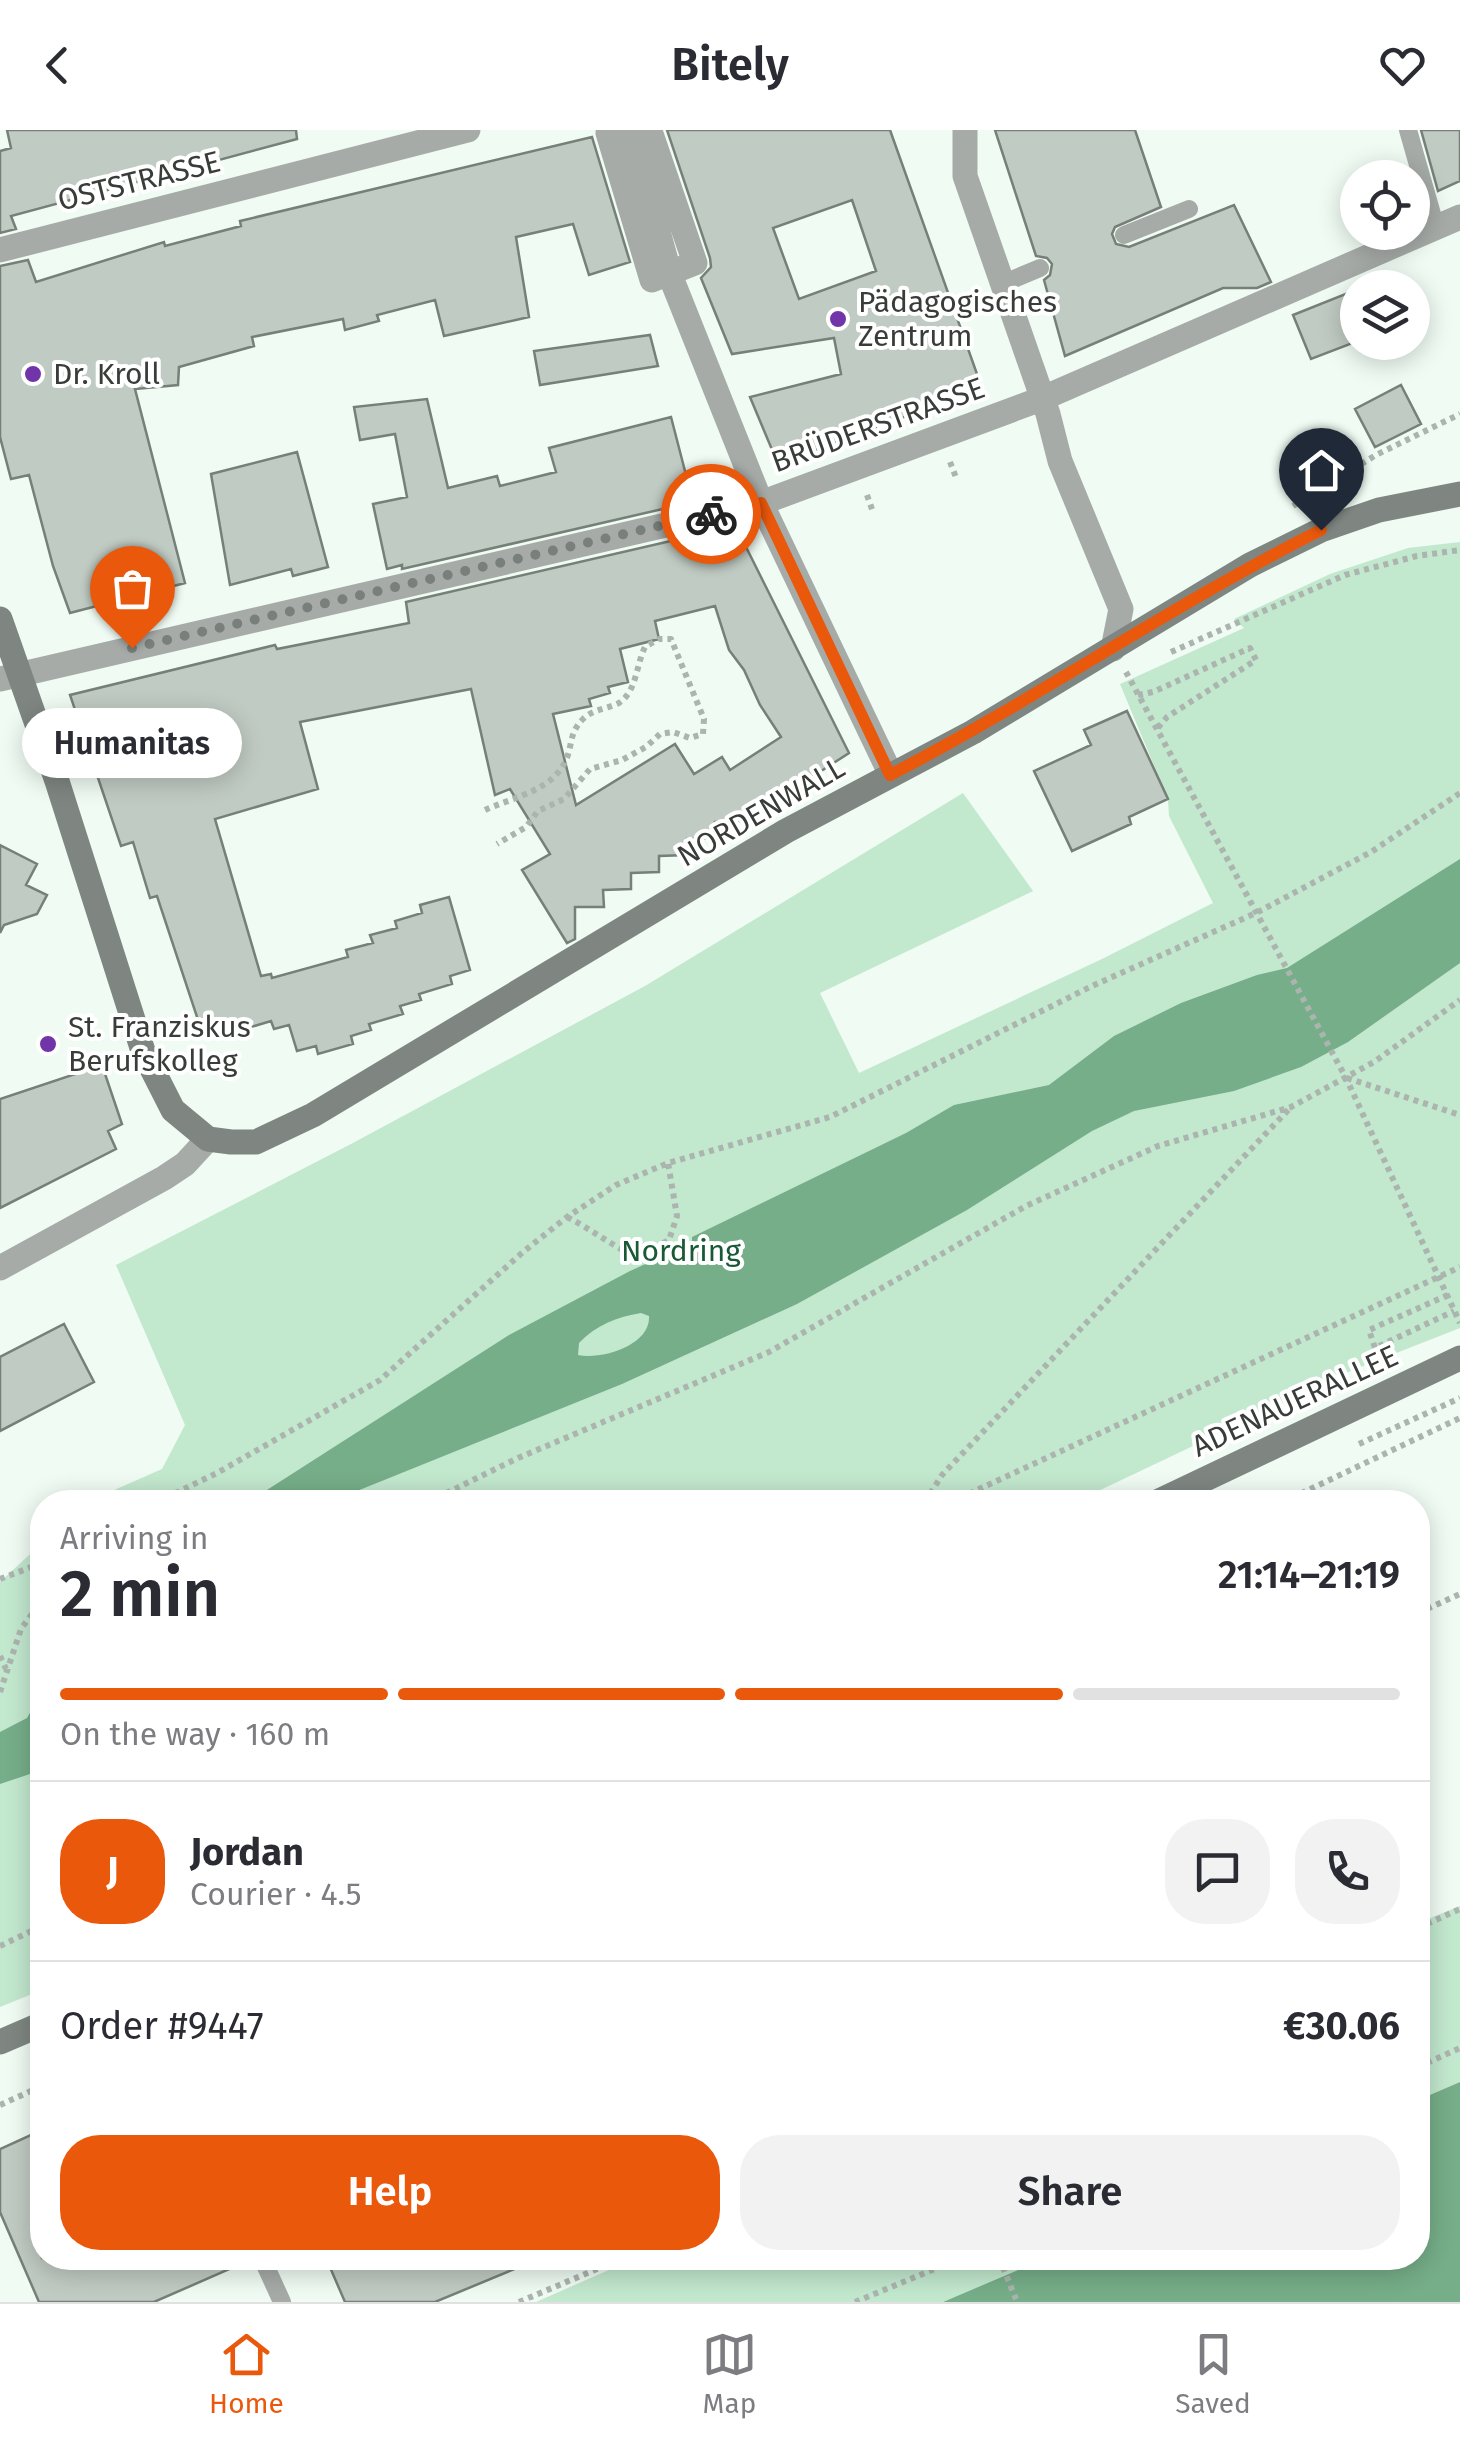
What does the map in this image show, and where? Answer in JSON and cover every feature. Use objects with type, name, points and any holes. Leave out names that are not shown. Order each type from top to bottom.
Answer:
[{"type":"main road","name":"NORDENWALL","points":[[198,1132],[256,1142],[282,1132],[786,831],[973,732],[1250,565],[1321,530],[1380,510],[1460,494]]},
{"type":"main road","points":[[0,619],[10,676],[143,1051],[173,1110],[198,1132]]},
{"type":"main road","name":"ADENAUERALLEE","points":[[1182,1490],[1460,1358]]},
{"type":"main road","points":[[0,2042],[30,2029]]},
{"type":"street","name":"OSTSTRASSE","points":[[0,250],[468,130]]},
{"type":"street","points":[[965,130],[965,176],[1060,460],[1121,609],[1113,649]]},
{"type":"street","points":[[631,131],[650,131],[695,263],[652,280],[608,133],[631,131]]},
{"type":"street","name":"BRÜDERSTRASSE","points":[[10,676],[761,503],[1041,400],[1448,223]]},
{"type":"street","points":[[670,274],[761,503],[890,775]]},
{"type":"street","points":[[0,1268],[185,1164],[198,1132]]},
{"type":"lane","points":[[1408,130],[1448,223]]},
{"type":"lane","points":[[1124,235],[1189,209]]},
{"type":"lane","points":[[1002,284],[1040,268]]},
{"type":"lane","points":[[267,2270],[282,2302]]},
{"type":"path","points":[[864,488],[873,512]]},
{"type":"path","points":[[1166,654],[1345,575],[1417,556],[1460,550]]},
{"type":"path","points":[[485,810],[529,794],[560,769],[566,761],[570,737],[584,718],[617,704],[629,694],[645,647],[671,639],[704,719],[703,734],[690,738],[672,732],[660,734],[622,760],[590,770],[564,799],[538,810],[526,827],[497,844]]},
{"type":"path","points":[[1156,730],[1167,717],[1256,660],[1250,648],[1140,698],[1156,730],[1256,913],[1285,962],[1346,1078],[1460,1322]]},
{"type":"path","points":[[1113,649],[1135,668]]},
{"type":"path","points":[[181,1490],[380,1380],[567,1217],[616,1185],[668,1164],[830,1117],[1092,986],[1256,913],[1372,852],[1460,793]]},
{"type":"path","points":[[453,1490],[518,1458],[770,1352],[1026,1206],[1158,1146],[1291,1107],[1346,1078],[1460,1000]]},
{"type":"path","points":[[1346,1078],[1460,1115]]},
{"type":"path","points":[[933,1490],[942,1475],[1291,1107]]},
{"type":"path","points":[[567,1217],[637,1257],[669,1240],[677,1216],[668,1164]]},
{"type":"path","points":[[977,1490],[1460,1266]]},
{"type":"path","points":[[1448,1295],[1369,1330],[1375,1348],[1454,1310]]},
{"type":"path","points":[[1358,1444],[1460,1398]]},
{"type":"path","points":[[1308,1490],[1460,1418]]},
{"type":"path","points":[[0,1579],[30,1568]]},
{"type":"path","points":[[1430,1608],[1460,1594]]},
{"type":"path","points":[[0,1692],[21,1630],[30,1617]]},
{"type":"path","points":[[0,1656],[6,1670]]},
{"type":"path","points":[[1430,1923],[1460,1909]]},
{"type":"path","points":[[0,1946],[30,1932]]},
{"type":"path","points":[[1430,2062],[1460,2048]]},
{"type":"path","points":[[0,2105],[30,2091]]},
{"type":"path","points":[[519,2302],[594,2270]]},
{"type":"path","points":[[855,2302],[932,2270]]},
{"type":"path","points":[[1005,2270],[1016,2299]]},
{"type":"green space","name":"Nordring","points":[[1460,542],[1460,1328],[1353,1370],[1100,1490],[114,1490],[162,1469],[185,1425],[116,1265],[645,986],[963,793],[1033,891],[820,993],[859,1073],[1213,903],[1169,816],[1168,799],[1120,684],[1244,628],[1234,619],[1330,574],[1408,548]]},
{"type":"green space","points":[[30,1554],[30,1995],[0,2007],[0,1582]]},
{"type":"green space","points":[[1460,1906],[1460,2082],[1430,2095],[1430,1918]]},
{"type":"green space","points":[[609,2270],[1018,2270],[943,2302],[536,2302]]},
{"type":"shaded area","points":[[1460,859],[1460,963],[1348,1042],[1301,1067],[1234,1091],[1134,1111],[1092,1131],[967,1210],[797,1304],[622,1384],[359,1490],[267,1490],[509,1335],[692,1243],[692,1237],[906,1133],[954,1105],[1049,1085],[1114,1036],[1181,1003],[1287,968]],"holes":[[[641,1313],[649,1316],[648,1326],[634,1342],[612,1353],[578,1355],[579,1343],[615,1320]]]},
{"type":"shaded area","points":[[30,1713],[30,1774],[0,1784],[0,1732]]},
{"type":"shaded area","points":[[1460,2082],[1460,2302],[943,2302],[1018,2270],[1430,2270],[1430,2095]]},
{"type":"building","points":[[7,130],[296,130],[297,139],[11,216],[16,229],[0,233],[0,151],[11,148]]},
{"type":"building","name":"Pädagogisches Zentrum","points":[[667,130],[890,130],[982,388],[778,464],[750,397],[841,374],[834,338],[732,354],[701,278],[711,267]],"holes":[[[852,200],[876,271],[799,299],[773,228]]]},
{"type":"building","points":[[995,130],[1135,130],[1161,207],[1115,227],[1112,234],[1116,244],[1129,247],[1234,205],[1271,282],[1257,288],[1223,288],[1065,356],[1044,280],[1050,275],[1052,264],[1047,258],[1036,256]]},
{"type":"building","points":[[1421,130],[1460,130],[1460,181],[1438,191]]},
{"type":"building","points":[[592,137],[630,262],[589,275],[573,224],[516,237],[529,317],[444,336],[435,300],[377,315],[379,321],[345,330],[343,319],[252,337],[254,346],[179,367],[178,385],[135,389],[185,583],[70,613],[29,475],[11,479],[0,437],[0,266],[28,260],[36,282],[164,242],[165,246],[241,226],[240,221]]},
{"type":"building","points":[[1340,296],[1340,348],[1311,359],[1293,315]]},
{"type":"building","points":[[650,335],[658,366],[540,385],[534,351]]},
{"type":"building","points":[[1401,385],[1421,424],[1375,447],[1355,409]]},
{"type":"building","points":[[427,399],[448,488],[497,476],[500,486],[556,472],[549,448],[671,417],[693,502],[402,569],[402,565],[387,569],[373,504],[407,497],[395,434],[360,440],[354,407]]},
{"type":"building","points":[[297,452],[328,567],[293,576],[291,569],[230,585],[211,474]]},
{"type":"building","points":[[701,534],[704,548],[742,539],[849,753],[744,821],[715,822],[715,838],[687,839],[687,855],[659,856],[659,872],[631,873],[631,889],[603,890],[604,907],[575,907],[575,939],[567,943],[522,870],[550,854],[510,789],[495,795],[471,689],[300,722],[318,789],[215,819],[261,976],[271,974],[272,978],[348,957],[346,950],[373,943],[370,935],[397,928],[395,921],[422,913],[420,905],[449,897],[470,970],[450,976],[452,984],[419,994],[421,1000],[400,1006],[403,1014],[369,1024],[371,1030],[351,1036],[353,1044],[318,1054],[316,1046],[297,1051],[289,1025],[274,1029],[271,1021],[238,1031],[235,1023],[202,1032],[157,896],[150,898],[133,842],[121,846],[70,695],[275,645],[277,649],[409,623],[406,602]],"holes":[[[715,606],[729,650],[781,737],[730,770],[722,757],[694,774],[675,744],[576,805],[553,714],[591,706],[589,699],[610,693],[608,687],[628,682],[620,649],[659,639],[655,621]]]},
{"type":"building","points":[[1127,711],[1168,799],[1129,817],[1131,824],[1072,851],[1034,771],[1091,745],[1084,730]]},
{"type":"building","points":[[0,845],[37,864],[26,885],[47,895],[37,914],[4,925],[0,933]]},
{"type":"building","points":[[102,1065],[122,1124],[108,1131],[116,1149],[0,1208],[0,1099]]},
{"type":"building","points":[[64,1324],[94,1382],[0,1431],[0,1357]]},
{"type":"building","points":[[30,2135],[30,2270],[227,2270],[154,2302],[39,2302],[0,2212],[0,2149]]},
{"type":"building","points":[[331,2270],[512,2270],[435,2302],[345,2302]]},
{"type":"way so far","points":[[132,648],[711,514]]},
{"type":"place","name":"Pädagogisches Zentrum","points":[[838,319]]},
{"type":"place","name":"Dr. Kroll","points":[[33,374]]},
{"type":"place","name":"Humanitas","points":[[132,648]]},
{"type":"place","name":"St. Franziskus Berufskolleg","points":[[48,1044]]},
{"type":"route","points":[[711,514],[761,503],[890,775],[1060,682],[1250,565],[1321,530]]}]
